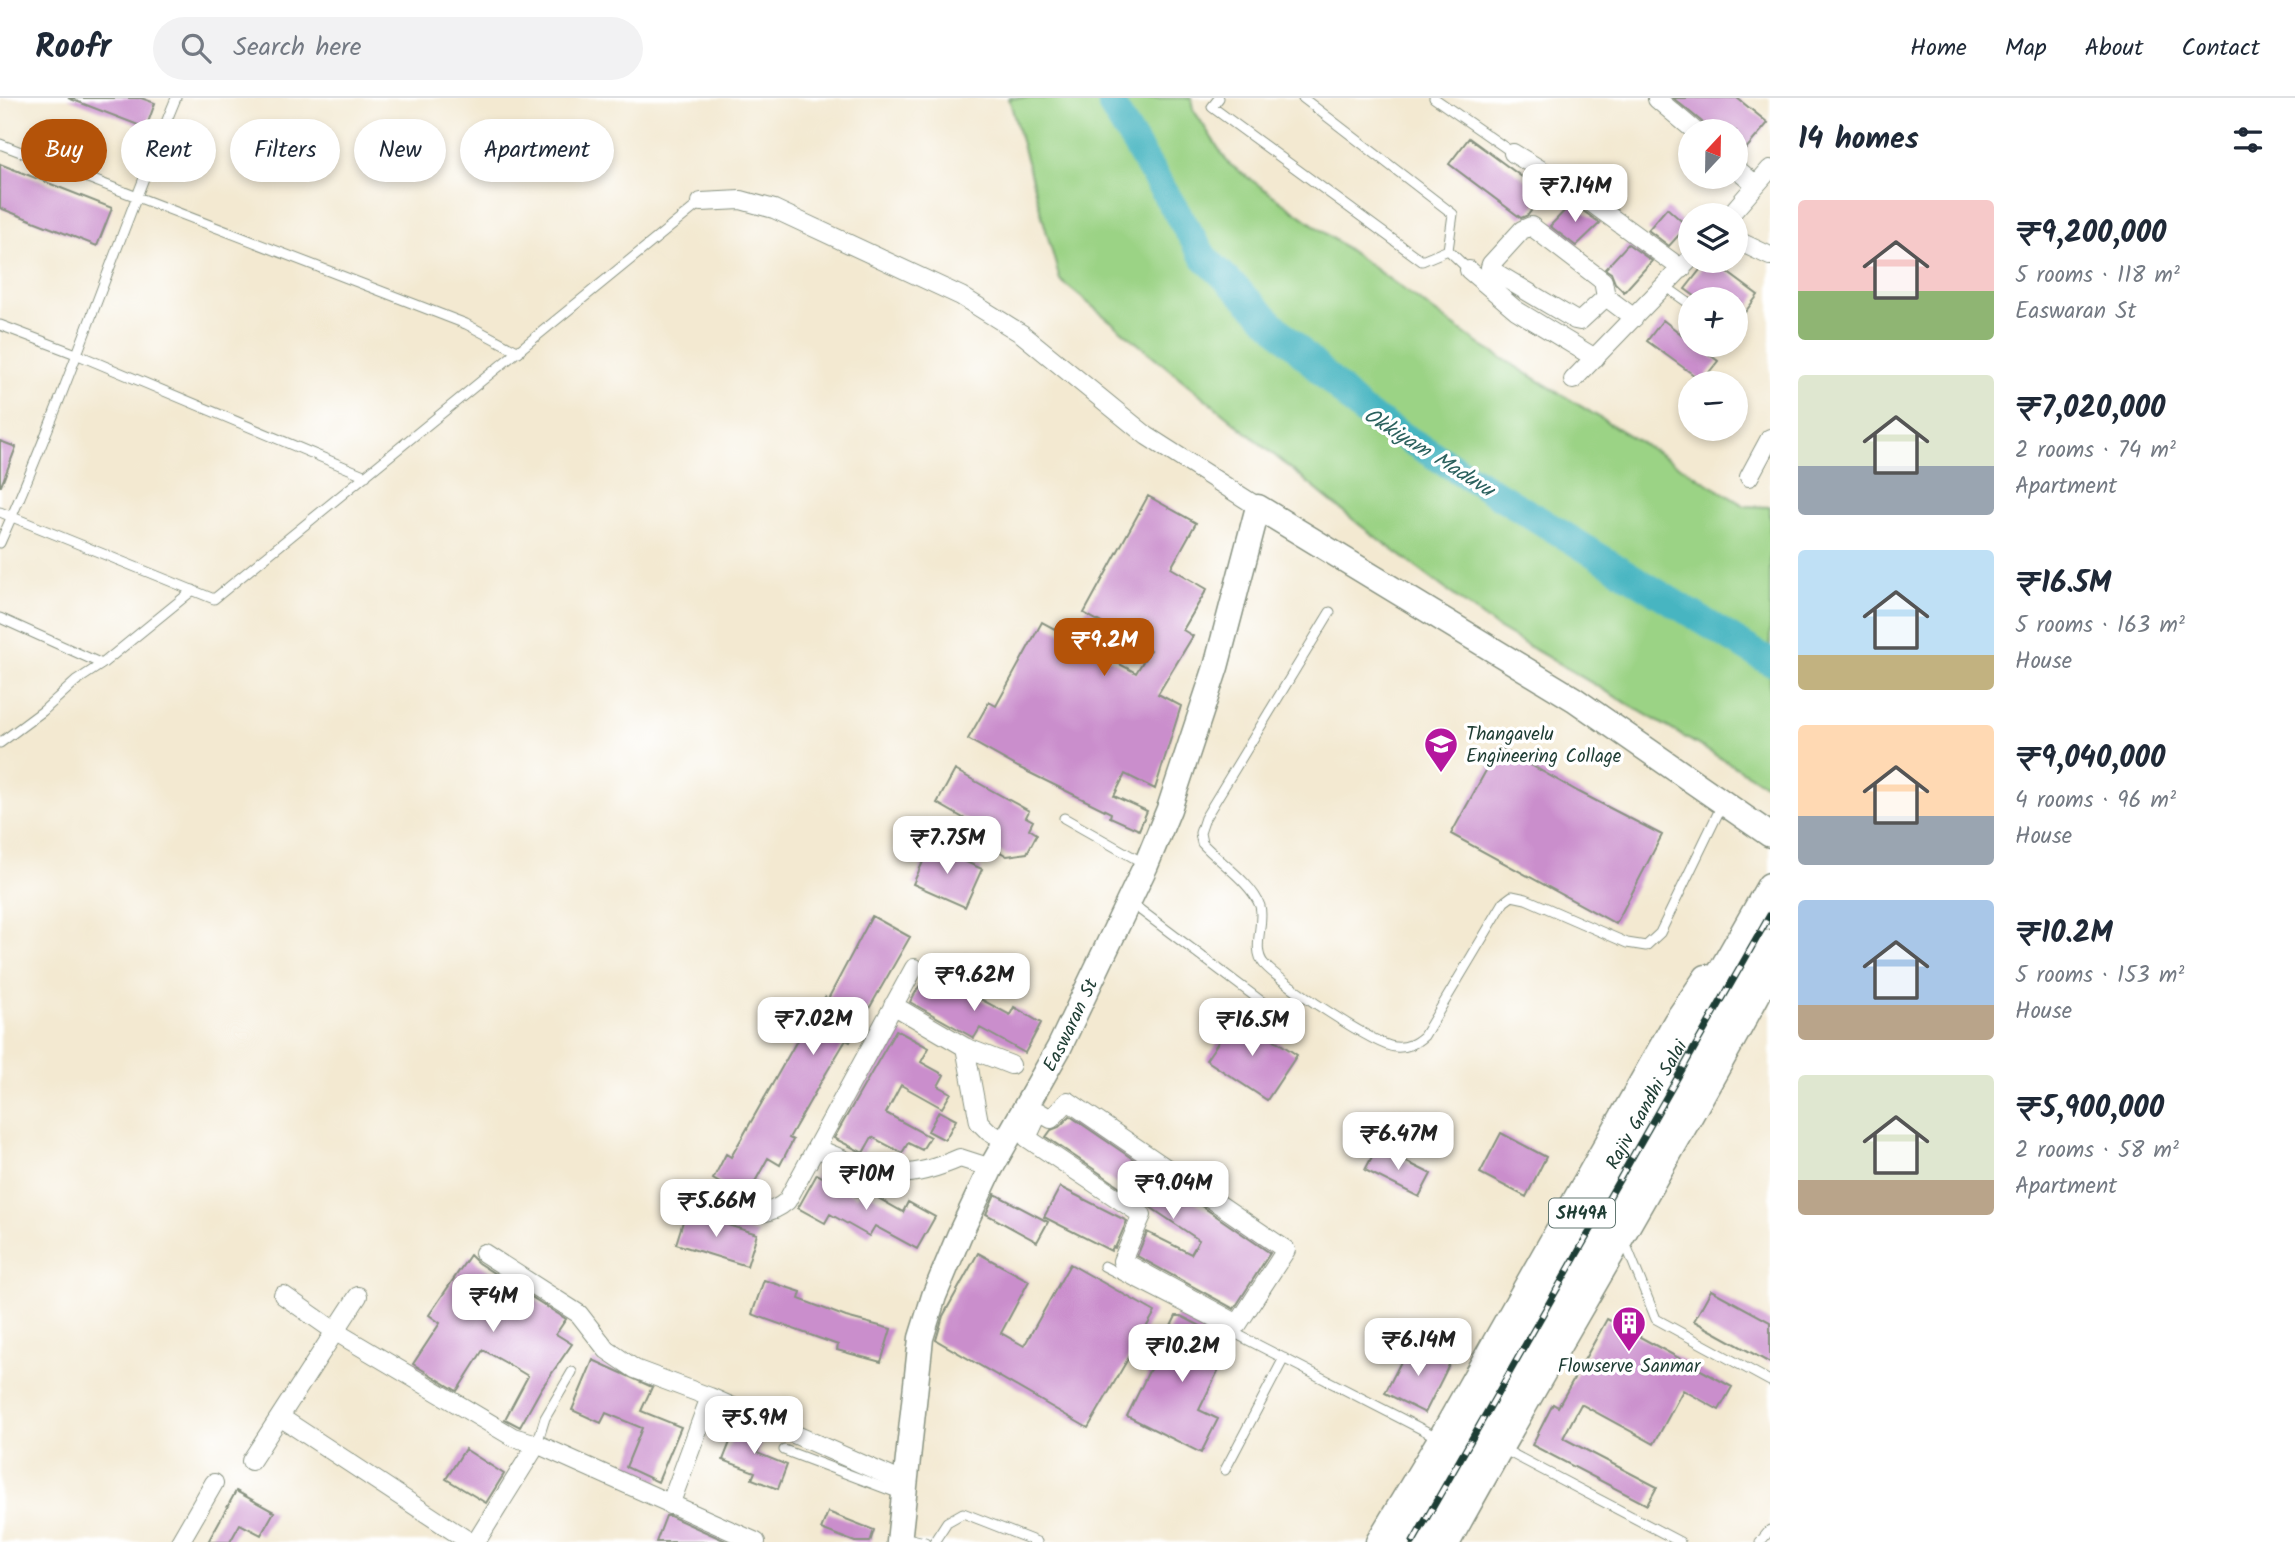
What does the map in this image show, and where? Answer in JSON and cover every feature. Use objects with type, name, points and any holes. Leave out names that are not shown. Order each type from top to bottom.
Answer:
[{"type":"main road","name":"Rajiv Gandhi Salai","points":[[1396,1542],[1770,886]]},
{"type":"main road","name":"Rajiv Gandhi Salai","points":[[1427,1542],[1634,1176],[1770,943]]},
{"type":"street","points":[[1657,99],[1681,119]]},
{"type":"street","points":[[1513,153],[1678,259]]},
{"type":"street","points":[[1740,203],[1770,169]]},
{"type":"street","points":[[1748,178],[1756,185]]},
{"type":"street","points":[[701,202],[741,200],[774,209],[961,296],[1022,334],[1147,436],[1258,507],[1574,699],[1770,835]]},
{"type":"street","points":[[1606,297],[1580,321],[1490,267],[1522,230],[1531,226],[1603,281],[1606,297],[1634,318]]},
{"type":"street","points":[[1748,246],[1770,256]]},
{"type":"street","points":[[1469,271],[1516,310],[1595,358]]},
{"type":"street","points":[[1573,380],[1678,273]]},
{"type":"street","points":[[1749,477],[1770,438]]},
{"type":"street","name":"Easwaran St","points":[[900,1539],[921,1338],[934,1296],[991,1168],[1018,1132],[1146,864],[1168,809],[1216,667],[1258,507]]},
{"type":"street","points":[[1378,1542],[1440,1438],[1676,1021],[1770,886]]},
{"type":"street","points":[[735,1213],[762,1214],[777,1210],[787,1202],[914,968]]},
{"type":"street","points":[[1448,1542],[1727,1053],[1770,972]]},
{"type":"street","points":[[893,1005],[965,1047],[1012,1065]]},
{"type":"street","points":[[965,1047],[979,1122],[989,1132],[1018,1132],[1142,1215],[1122,1261],[1238,1324],[1286,1250],[1069,1101],[1051,1119],[1039,1112],[1018,1132]]},
{"type":"street","points":[[816,1149],[875,1173],[898,1176],[941,1166],[960,1158],[967,1158],[991,1168]]},
{"type":"street","points":[[484,1253],[579,1314],[607,1350],[635,1369],[710,1397],[905,1489]]},
{"type":"street","points":[[283,1295],[336,1332],[513,1437],[537,1444],[756,1542]]},
{"type":"street","points":[[251,1461],[358,1296]]},
{"type":"street","points":[[670,1505],[710,1397]]},
{"type":"street","points":[[280,1417],[470,1542]]},
{"type":"street","points":[[476,1542],[537,1444]]},
{"type":"street","points":[[180,1542],[214,1483]]},
{"type":"lane","points":[[0,543],[176,98]]},
{"type":"lane","points":[[1219,98],[1212,107],[1422,261],[1448,250]]},
{"type":"lane","points":[[1303,98],[1453,214],[1448,250]]},
{"type":"lane","points":[[1434,98],[1513,153]]},
{"type":"lane","points":[[0,144],[466,324],[519,352]]},
{"type":"lane","points":[[0,512],[214,599],[701,202]]},
{"type":"lane","points":[[1448,250],[1469,271]]},
{"type":"lane","points":[[1666,287],[1678,296]]},
{"type":"lane","points":[[0,325],[76,354],[366,476]]},
{"type":"lane","points":[[0,743],[193,590]]},
{"type":"lane","points":[[1330,612],[1205,818],[1200,832],[1202,844],[1250,890],[1260,907],[1261,961],[1279,977],[1370,1037],[1393,1047],[1413,1046],[1424,1036],[1504,902],[1512,896],[1526,899],[1627,943],[1646,946],[1660,933],[1723,802]]},
{"type":"lane","points":[[0,618],[102,664]]},
{"type":"lane","points":[[1064,818],[1146,864]]},
{"type":"lane","points":[[1129,902],[1298,1029]]},
{"type":"lane","points":[[1622,1234],[1656,1319],[1770,1381]]},
{"type":"lane","points":[[1104,1266],[1440,1438]]},
{"type":"lane","points":[[1225,1470],[1284,1358]]},
{"type":"lane","points":[[537,1444],[545,1418],[572,1372]]},
{"type":"lane","points":[[1500,1447],[1679,1542]]},
{"type":"lane","points":[[784,1450],[905,1489]]},
{"type":"lane","points":[[934,1542],[947,1522],[962,1513],[1037,1542]]},
{"type":"lane","points":[[1760,1542],[1770,1530]]},
{"type":"lane","points":[[900,1539],[925,1542]]},
{"type":"green space","points":[[1009,98],[1191,98],[1193,109],[1228,163],[1482,346],[1745,506],[1770,507],[1770,787],[1496,627],[1361,526],[1060,280]]},
{"type":"building","points":[[68,98],[141,98],[155,103],[149,119],[123,119]]},
{"type":"building","points":[[1673,98],[1737,98],[1768,123],[1748,146],[1748,119],[1698,119]]},
{"type":"building","points":[[1469,138],[1544,193],[1528,215],[1521,218],[1449,164]]},
{"type":"building","points":[[0,164],[21,172],[21,182],[46,182],[112,208],[97,246],[0,208]]},
{"type":"building","points":[[1572,203],[1600,223],[1576,246],[1550,226]]},
{"type":"building","points":[[1667,208],[1678,218],[1678,236],[1669,246],[1648,230]]},
{"type":"building","points":[[1628,244],[1652,261],[1624,292],[1605,269]]},
{"type":"building","points":[[1698,273],[1728,273],[1747,287],[1687,287]]},
{"type":"building","points":[[1748,288],[1758,295],[1748,308]]},
{"type":"building","points":[[1663,320],[1678,332],[1678,357],[1712,357],[1718,361],[1710,371],[1688,371],[1647,341]]},
{"type":"building","points":[[0,441],[16,447],[1,486],[0,486]]},
{"type":"building","points":[[1148,496],[1196,523],[1171,568],[1207,589],[1183,630],[1193,636],[1158,694],[1181,706],[1155,789],[1125,774],[1114,796],[1147,811],[1139,830],[1110,817],[1111,813],[968,739],[989,702],[996,706],[1042,622],[1136,673],[1150,650],[1084,613]]},
{"type":"building","points":[[1499,747],[1662,835],[1616,924],[1451,834]]},
{"type":"building","points":[[955,770],[1029,811],[1026,817],[1033,821],[1029,829],[1037,834],[1027,853],[1007,856],[987,844],[993,835],[937,803]]},
{"type":"building","points":[[930,846],[982,869],[965,907],[913,884]]},
{"type":"building","points":[[872,916],[910,937],[850,1042],[846,1040],[822,1080],[789,1138],[793,1140],[780,1165],[768,1158],[746,1198],[713,1179],[726,1154],[731,1157],[799,1037],[802,1038],[825,997],[828,999]]},
{"type":"building","points":[[928,971],[1010,1015],[1014,1007],[1041,1023],[1025,1053],[980,1028],[974,1038],[910,1002]]},
{"type":"building","points":[[1237,1015],[1297,1055],[1267,1100],[1206,1060]]},
{"type":"building","points":[[896,1030],[929,1048],[921,1062],[944,1075],[938,1086],[951,1093],[942,1108],[901,1085],[886,1113],[930,1137],[922,1150],[908,1143],[902,1153],[872,1137],[863,1153],[834,1138]]},
{"type":"building","points":[[939,1111],[956,1120],[945,1140],[928,1131]]},
{"type":"building","points":[[1070,1116],[1270,1253],[1234,1309],[1137,1256],[1147,1232],[1191,1254],[1199,1240],[1046,1137]]},
{"type":"building","points":[[1501,1133],[1546,1157],[1526,1197],[1480,1173]]},
{"type":"building","points":[[1377,1147],[1431,1174],[1419,1197],[1365,1170]]},
{"type":"building","points":[[817,1174],[857,1197],[862,1189],[903,1212],[908,1202],[935,1217],[917,1249],[875,1226],[869,1236],[830,1214],[825,1223],[798,1208]]},
{"type":"building","points":[[1060,1187],[1127,1221],[1115,1248],[1111,1251],[1044,1217]]},
{"type":"building","points":[[995,1194],[1048,1222],[1037,1242],[986,1214]]},
{"type":"building","points":[[686,1212],[757,1234],[747,1266],[676,1244]]},
{"type":"building","points":[[978,1253],[1029,1281],[1001,1333],[1024,1346],[1070,1264],[1155,1312],[1088,1428],[936,1340],[943,1316]]},
{"type":"building","points":[[470,1255],[478,1263],[566,1319],[556,1334],[572,1344],[541,1389],[520,1427],[505,1419],[528,1376],[508,1364],[483,1350],[457,1391],[413,1364],[440,1323],[429,1315]]},
{"type":"building","points":[[764,1280],[801,1292],[799,1299],[846,1317],[891,1329],[881,1362],[837,1350],[838,1345],[752,1314]]},
{"type":"building","points":[[1711,1290],[1770,1322],[1770,1363],[1694,1321]]},
{"type":"building","points":[[1176,1316],[1181,1316],[1232,1342],[1199,1410],[1218,1419],[1201,1453],[1127,1416]]},
{"type":"building","name":"Flowserve Sanmar","points":[[1607,1319],[1732,1387],[1719,1410],[1683,1390],[1654,1444],[1581,1404],[1563,1438],[1657,1487],[1647,1505],[1532,1445],[1553,1404],[1558,1407]]},
{"type":"building","points":[[1410,1344],[1450,1363],[1425,1413],[1385,1393]]},
{"type":"building","points":[[593,1360],[652,1387],[641,1411],[681,1427],[658,1482],[626,1467],[642,1428],[606,1413],[601,1423],[572,1410]]},
{"type":"building","points":[[738,1422],[765,1434],[757,1453],[787,1465],[778,1489],[752,1479],[755,1472],[723,1460]]},
{"type":"building","points":[[465,1449],[504,1474],[486,1503],[446,1479]]},
{"type":"building","points":[[236,1491],[274,1512],[261,1535],[240,1524],[230,1542],[208,1542]]},
{"type":"building","points":[[828,1512],[874,1530],[870,1542],[855,1542],[821,1529]]},
{"type":"building","points":[[666,1516],[670,1516],[728,1542],[656,1542]]},
{"type":"waterway","name":"Okkiyam Maduvu","points":[[1111,98],[1112,106],[1204,257],[1362,411],[1770,662]]},
{"type":"railway","points":[[1413,1542],[1770,915]]},
{"type":"place","name":"Thangavelu Engineering Collage","points":[[1441,774]]},
{"type":"place","name":"Flowserve Sanmar","points":[[1629,1353]]}]
